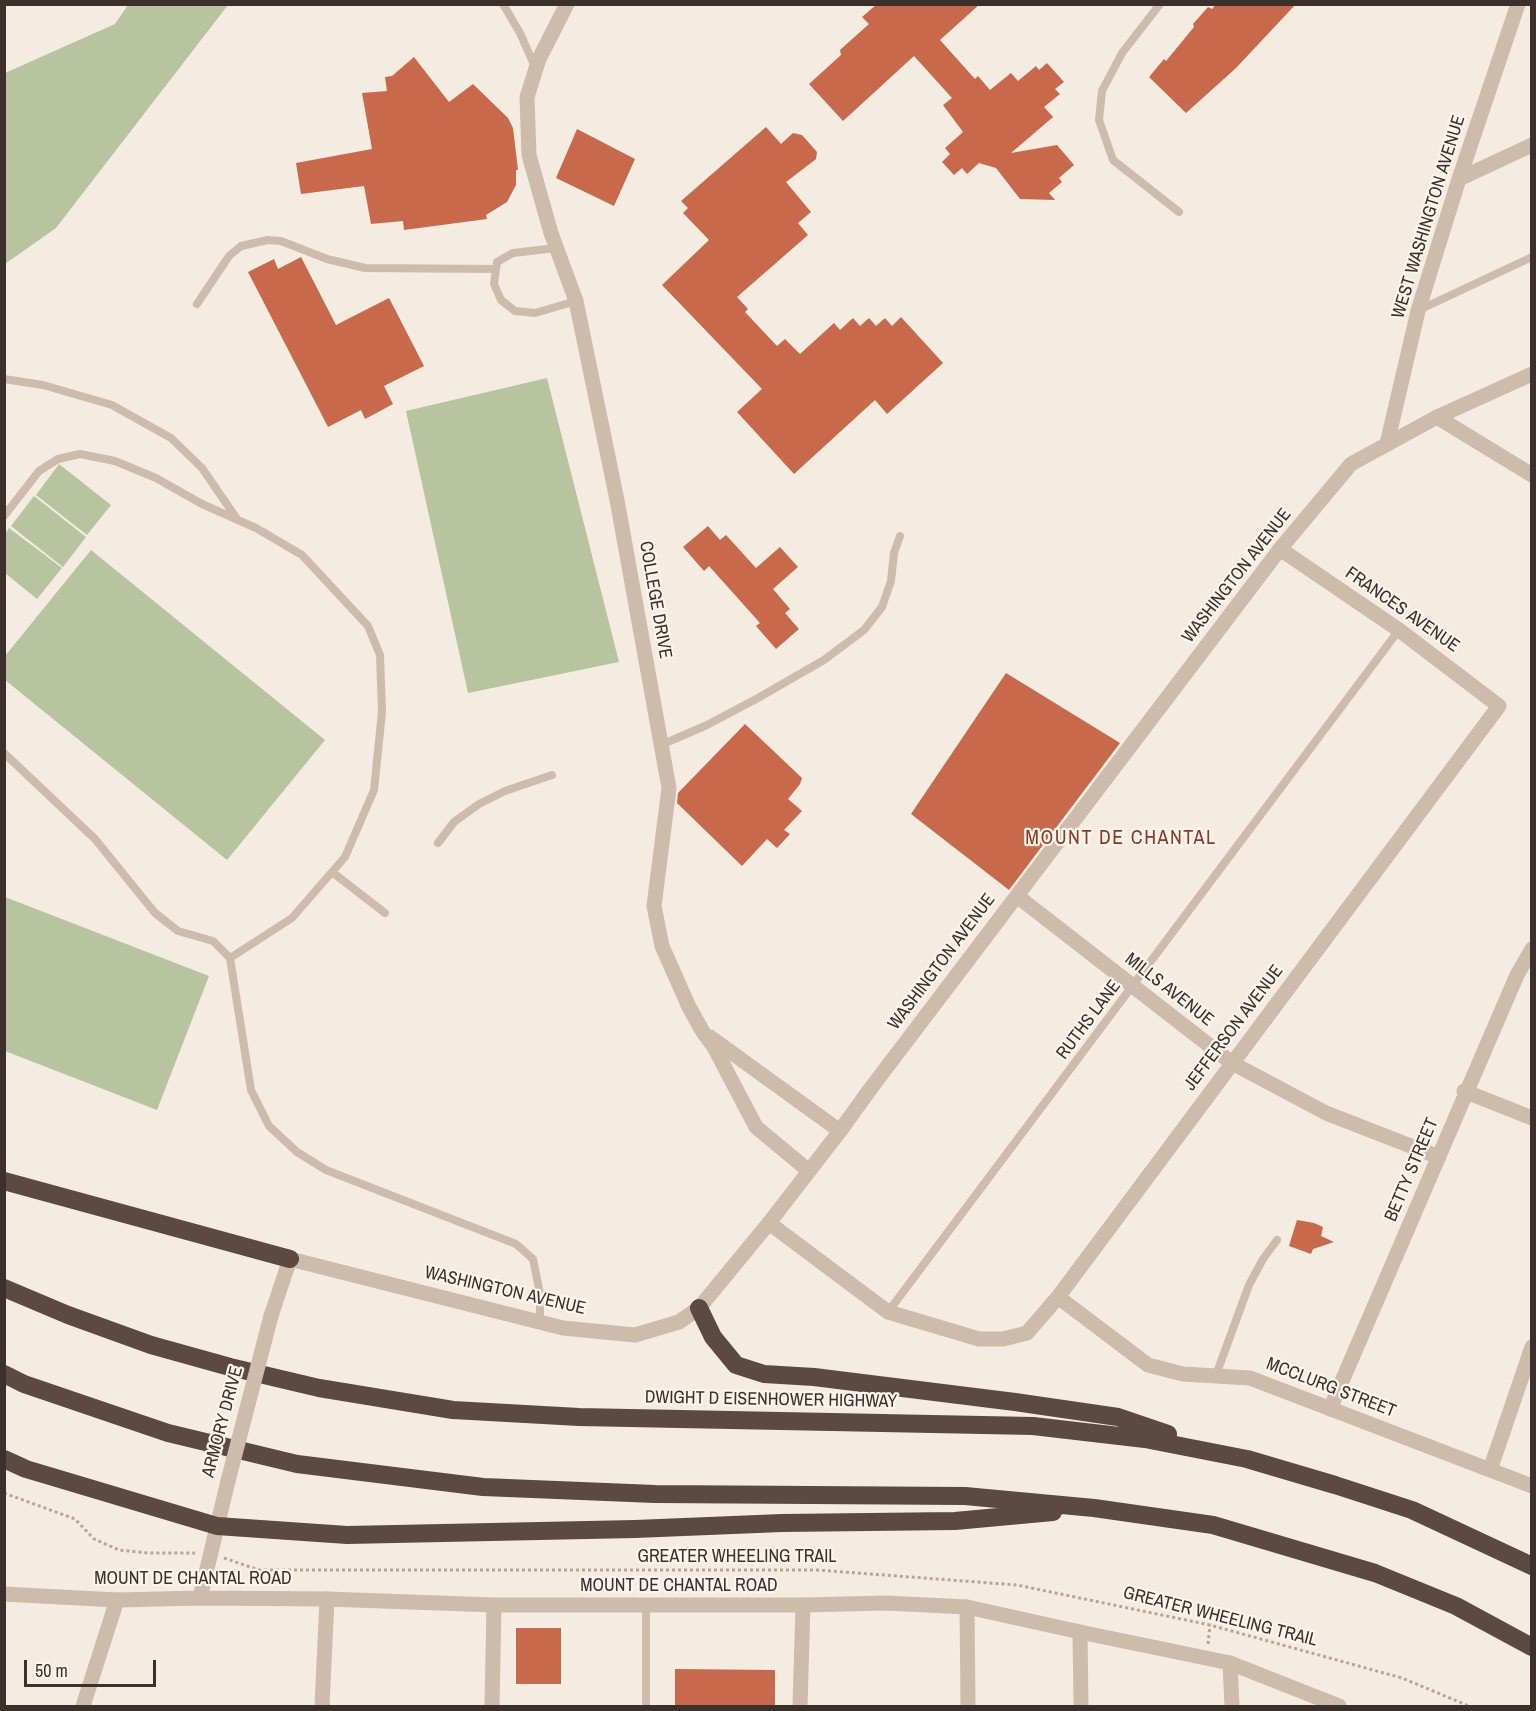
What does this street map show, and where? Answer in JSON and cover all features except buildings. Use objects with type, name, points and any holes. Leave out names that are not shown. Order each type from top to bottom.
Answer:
[{"type":"highway","points":[[4,1181],[290,1259]]},
{"type":"highway","name":"DWIGHT D EISENHOWER HIGHWAY","points":[[4,1288],[68,1315],[151,1345],[230,1367],[319,1388],[453,1410],[579,1418],[1033,1426],[1145,1439],[1247,1459],[1412,1510],[1532,1566]]},
{"type":"highway","points":[[699,1308],[713,1337],[736,1365],[764,1374],[814,1377],[1118,1417],[1247,1459]]},
{"type":"highway","points":[[4,1374],[24,1384],[168,1433],[297,1464],[471,1485],[655,1494],[965,1496],[1094,1508],[1213,1525],[1375,1573],[1456,1606],[1532,1647]]},
{"type":"highway","points":[[4,1459],[26,1469],[217,1526],[347,1535],[634,1529],[782,1523],[955,1521],[1094,1508]]},
{"type":"street","name":"COLLEGE DRIVE","points":[[567,4],[539,58],[527,97],[529,155],[556,248],[576,301],[617,500],[669,788],[654,906],[662,946],[689,1008],[714,1047],[756,1127],[809,1171]]},
{"type":"street","name":"WEST WASHINGTON AVENUE","points":[[1387,444],[1418,310],[1518,4]]},
{"type":"street","points":[[1459,179],[1532,145]]},
{"type":"street","name":"WASHINGTON AVENUE","points":[[290,1259],[563,1328],[635,1335],[679,1322],[699,1308],[840,1131],[1280,549],[1351,464],[1437,417],[1532,374]]},
{"type":"street","points":[[1437,417],[1532,475]]},
{"type":"street","name":"FRANCES AVENUE","points":[[1280,549],[1399,630],[1499,706]]},
{"type":"street","name":"JEFFERSON AVENUE","points":[[888,1312],[979,1339],[1003,1339],[1026,1333],[1058,1297],[1499,706]]},
{"type":"street","name":"MILLS AVENUE","points":[[1017,896],[1232,1063],[1326,1113],[1438,1157]]},
{"type":"street","name":"BETTY STREET","points":[[1330,1409],[1465,1092],[1517,975],[1532,949]]},
{"type":"street","points":[[703,1032],[840,1131]]},
{"type":"street","points":[[1465,1092],[1532,1118]]},
{"type":"street","points":[[769,1223],[888,1312]]},
{"type":"street","name":"ARMORY DRIVE","points":[[200,1598],[271,1316],[290,1259]]},
{"type":"street","name":"MCCLURG STREET","points":[[1058,1297],[1148,1365],[1183,1374],[1250,1378],[1532,1486]]},
{"type":"street","points":[[1490,1470],[1532,1347]]},
{"type":"street","name":"MOUNT DE CHANTAL ROAD","points":[[4,1594],[117,1600],[327,1599],[494,1605],[886,1603],[967,1607],[1230,1663],[1339,1707]]},
{"type":"street","points":[[322,1707],[327,1599]]},
{"type":"street","points":[[83,1707],[117,1600]]},
{"type":"street","points":[[492,1707],[494,1605]]},
{"type":"street","points":[[800,1707],[803,1605]]},
{"type":"street","points":[[967,1607],[968,1707]]},
{"type":"street","points":[[1080,1632],[1081,1707]]},
{"type":"street","points":[[1230,1663],[1232,1707]]},
{"type":"lane","points":[[503,4],[520,33],[536,68]]},
{"type":"lane","points":[[1160,4],[1122,53],[1102,91],[1099,120],[1113,160],[1179,212]]},
{"type":"lane","points":[[197,304],[229,256],[241,246],[268,240],[281,241],[327,259],[365,268],[496,268]]},
{"type":"lane","points":[[556,248],[513,253],[497,262],[494,284],[501,300],[515,310],[535,313],[576,301]]},
{"type":"lane","points":[[1418,310],[1532,257]]},
{"type":"lane","points":[[4,379],[43,385],[112,405],[171,438],[202,468],[237,520]]},
{"type":"lane","points":[[4,516],[39,471],[58,459],[80,454],[115,461],[156,478],[302,555],[368,626],[380,655],[382,712],[374,790],[345,856],[332,872],[292,918],[230,958]]},
{"type":"lane","points":[[661,745],[707,725],[824,660],[864,630],[882,607],[891,581],[894,553],[900,536]]},
{"type":"lane","name":"RUTHS LANE","points":[[888,1312],[1399,630]]},
{"type":"lane","points":[[4,753],[95,840],[155,913],[178,931],[213,941],[230,958],[251,1090],[269,1126],[297,1152],[326,1170],[516,1244],[533,1259],[540,1294],[540,1322]]},
{"type":"lane","points":[[438,843],[454,822],[479,804],[505,791],[552,776]]},
{"type":"lane","points":[[332,872],[386,913]]},
{"type":"lane","points":[[1216,1375],[1249,1285],[1276,1240]]},
{"type":"lane","points":[[646,1605],[646,1707]]},
{"type":"path","name":"GREATER WHEELING TRAIL","points":[[4,1493],[75,1519],[94,1539],[119,1550],[210,1554],[259,1570],[817,1570],[1017,1586],[1209,1625],[1402,1678],[1469,1707]]},
{"type":"green space","points":[[128,5],[228,5],[56,228],[5,264],[5,73],[115,24]]},
{"type":"green space","points":[[547,378],[619,662],[468,693],[406,411]]},
{"type":"green space","points":[[59,464],[111,505],[87,535],[36,495]]},
{"type":"green space","points":[[34,496],[86,537],[63,567],[11,526]]},
{"type":"green space","points":[[9,528],[62,568],[37,599],[5,573],[5,534]]},
{"type":"green space","points":[[91,550],[325,740],[227,860],[5,680],[5,656]]},
{"type":"green space","points":[[5,897],[209,976],[157,1110],[5,1051]]},
{"type":"district","name":"MOUNT DE CHANTAL","points":[[1121,839]]}]
